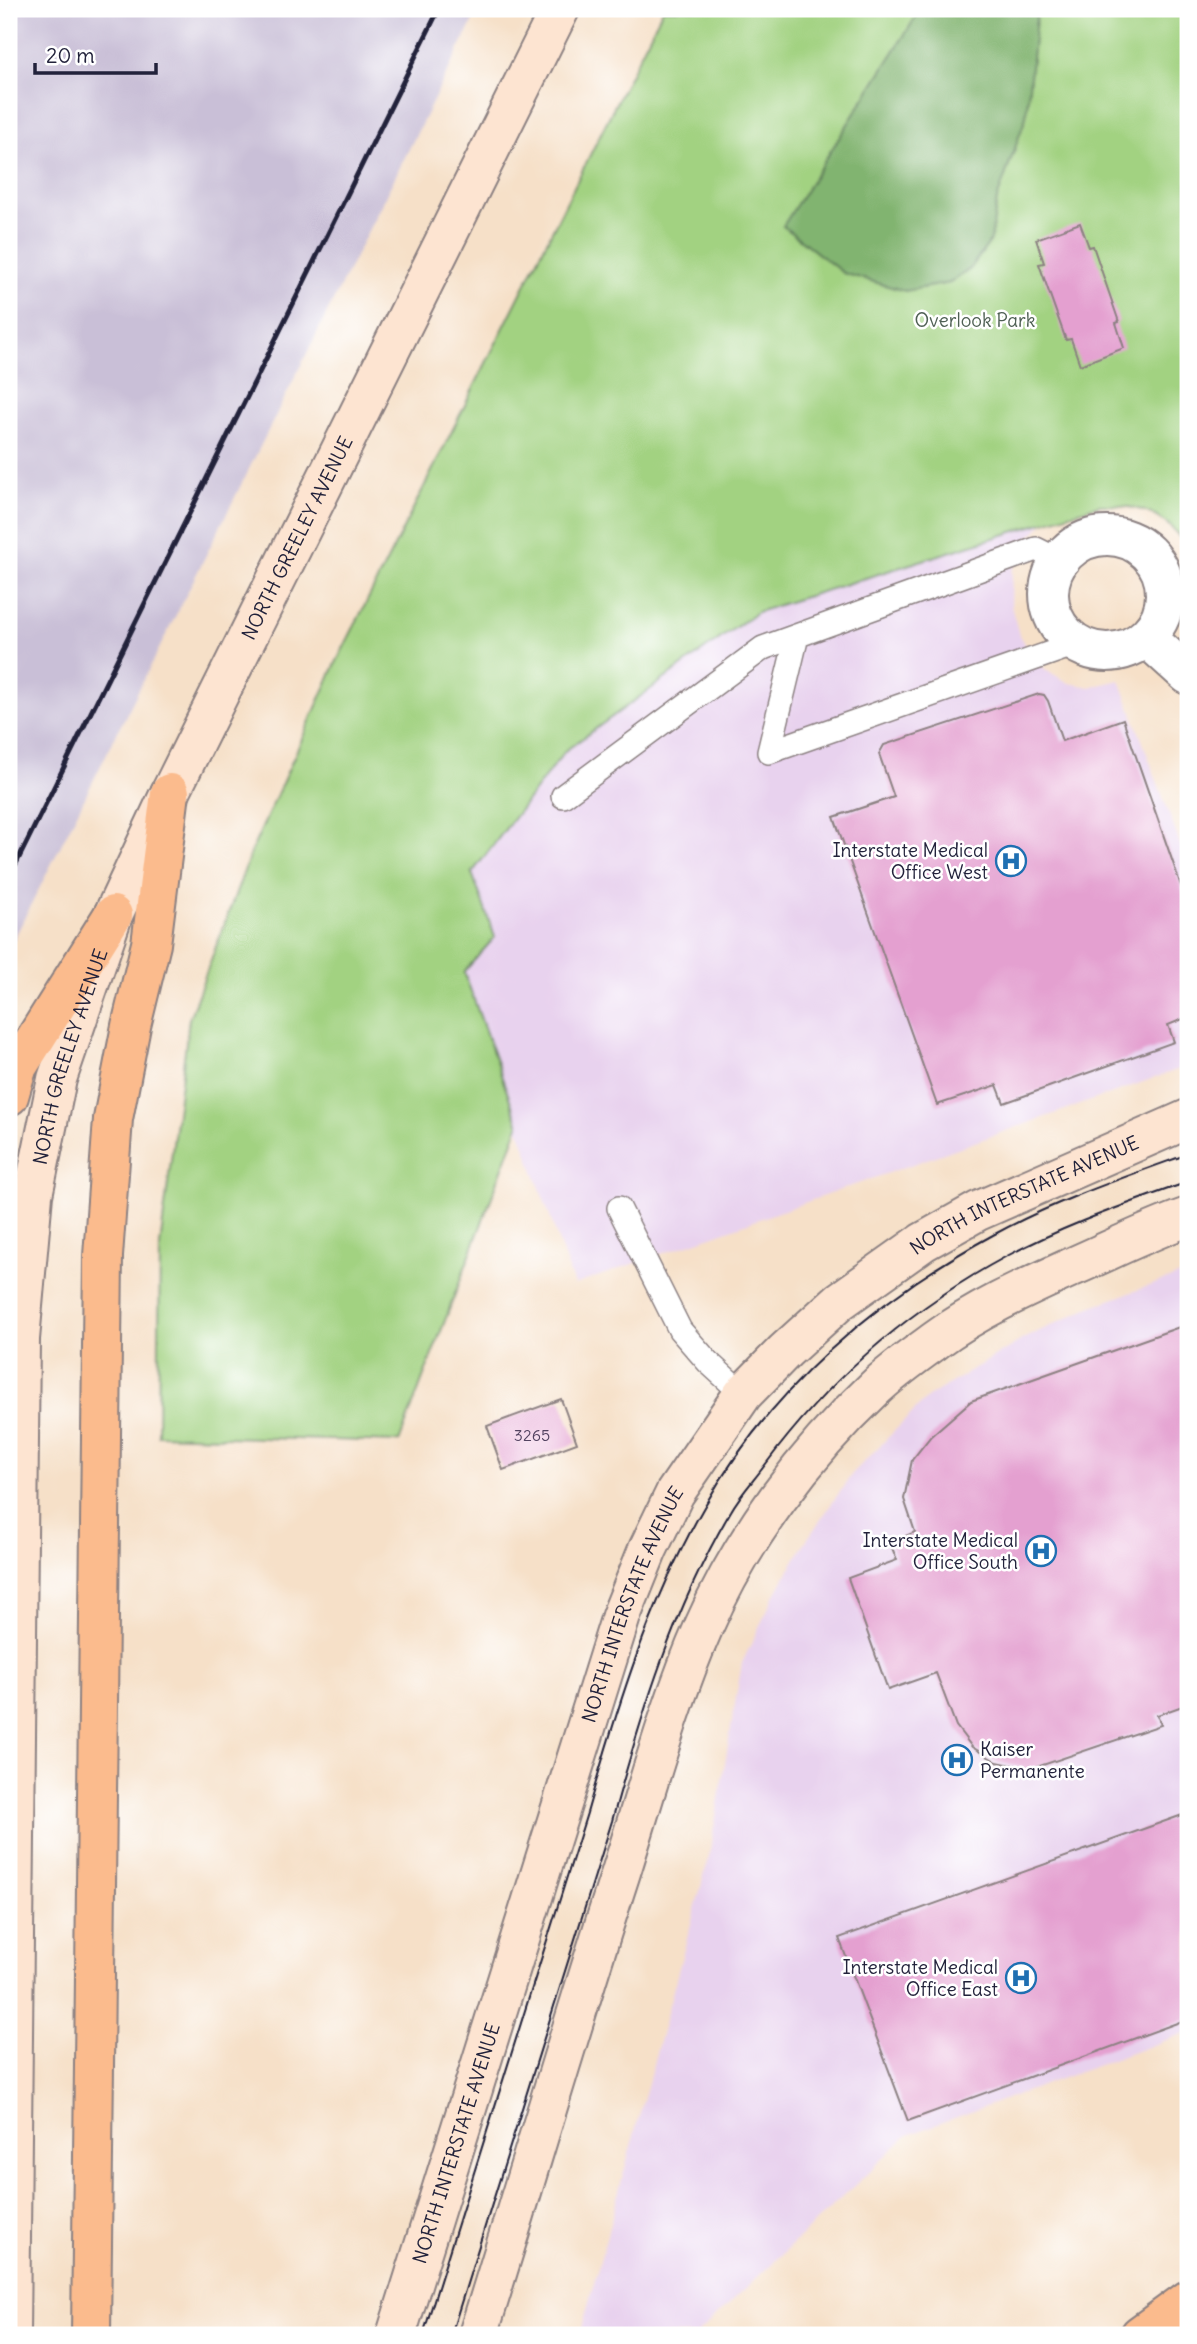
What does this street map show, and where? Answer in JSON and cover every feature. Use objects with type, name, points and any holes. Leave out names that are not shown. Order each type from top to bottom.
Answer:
[{"type":"highway","points":[[91,2335],[103,1256],[113,1119],[131,1026],[151,944],[170,793]]},
{"type":"highway","points":[[9,1096],[17,1068],[113,915]]},
{"type":"highway","points":[[1140,2335],[1188,2300]]},
{"type":"street","name":"NORTH GREELEY AVENUE","points":[[9,2335],[20,1339],[33,1195],[57,1079],[113,915],[170,793],[560,9]]},
{"type":"street","points":[[1104,535],[1129,540],[1149,552],[1158,565],[1165,595],[1163,611],[1146,637],[1131,647],[1112,653],[1094,651],[1076,644],[1062,631],[1052,615],[1048,597],[1050,577],[1058,560],[1072,545],[1087,538],[1104,535]]},
{"type":"street","points":[[1146,637],[1188,675]]},
{"type":"street","name":"NORTH INTERSTATE AVENUE","points":[[396,2335],[621,1616],[648,1549],[675,1493],[743,1394],[840,1301],[923,1242],[978,1211],[1188,1119]]},
{"type":"street","points":[[478,2335],[592,1961],[682,1679],[705,1623],[744,1550],[786,1488],[831,1434],[877,1386],[939,1338],[984,1310],[1039,1282],[1188,1217]]},
{"type":"lane","points":[[563,796],[763,648],[1036,549],[1058,560]]},
{"type":"lane","points":[[797,636],[769,752],[1076,644]]},
{"type":"lane","points":[[619,1208],[680,1330],[708,1362],[743,1394]]},
{"type":"shaded area","points":[[9,9],[479,9],[9,949]]},
{"type":"shaded area","points":[[1045,522],[1025,541],[1012,571],[1011,606],[1019,635],[1027,649],[1046,670],[1069,683],[1090,687],[1120,680],[1188,866],[1188,1066],[574,1285],[464,972],[495,937],[472,873],[565,751],[757,612]]},
{"type":"shaded area","name":"Kaiser Permanente","points":[[1188,1272],[1188,2032],[908,2135],[696,2335],[580,2335],[709,1857],[742,1663],[773,1598],[804,1544],[852,1474],[928,1397],[1025,1338],[1090,1307]]},
{"type":"green space","name":"Overlook Park","points":[[663,9],[1188,9],[1188,551],[1172,528],[1151,514],[1140,509],[1099,505],[757,612],[565,751],[472,873],[495,937],[464,972],[519,1125],[399,1442],[158,1435],[160,1246],[189,1019],[252,850],[337,661]]},
{"type":"green space","points":[[921,9],[1037,9],[1026,117],[997,199],[991,240],[970,269],[950,283],[905,291],[843,273],[783,226]]},
{"type":"building","points":[[1080,223],[1089,247],[1093,246],[1119,322],[1116,323],[1124,348],[1080,365],[1071,339],[1066,340],[1039,264],[1044,263],[1036,239]]},
{"type":"building","name":"Interstate Medical Office West","points":[[1039,694],[1044,695],[1048,701],[1062,741],[1123,719],[1188,906],[1188,1017],[1168,1025],[1174,1042],[1004,1103],[997,1085],[937,1105],[834,817],[894,797],[879,754],[884,745]]},
{"type":"building","name":"Interstate Medical Office South","points":[[1188,1324],[1188,1610],[1185,1612],[1188,1619],[1188,1704],[1157,1715],[1161,1725],[1031,1769],[997,1762],[972,1747],[956,1726],[936,1673],[888,1690],[848,1578],[897,1560],[890,1543],[915,1532],[904,1499],[912,1460],[931,1436],[971,1401]]},
{"type":"building","points":[[561,1399],[577,1443],[503,1470],[487,1426]]},
{"type":"building","name":"Interstate Medical Office East","points":[[1188,1813],[1188,2019],[908,2121],[839,1938]]},
{"type":"tram line","points":[[423,2335],[636,1657],[684,1543],[731,1464],[761,1424],[829,1351],[908,1288],[950,1260],[1040,1211],[1188,1154]]},
{"type":"tram line","points":[[451,2335],[647,1702],[692,1585],[735,1505],[813,1406],[866,1354],[925,1307],[989,1266],[1037,1241],[1188,1182]]},
{"type":"railway","points":[[9,878],[439,9]]},
{"type":"place","name":"Interstate Medical Office West","points":[[1011,861]]},
{"type":"place","name":"Interstate Medical Office South","points":[[1041,1551]]},
{"type":"place","name":"Kaiser Permanente","points":[[957,1760]]},
{"type":"place","name":"Interstate Medical Office East","points":[[1021,1978]]}]
